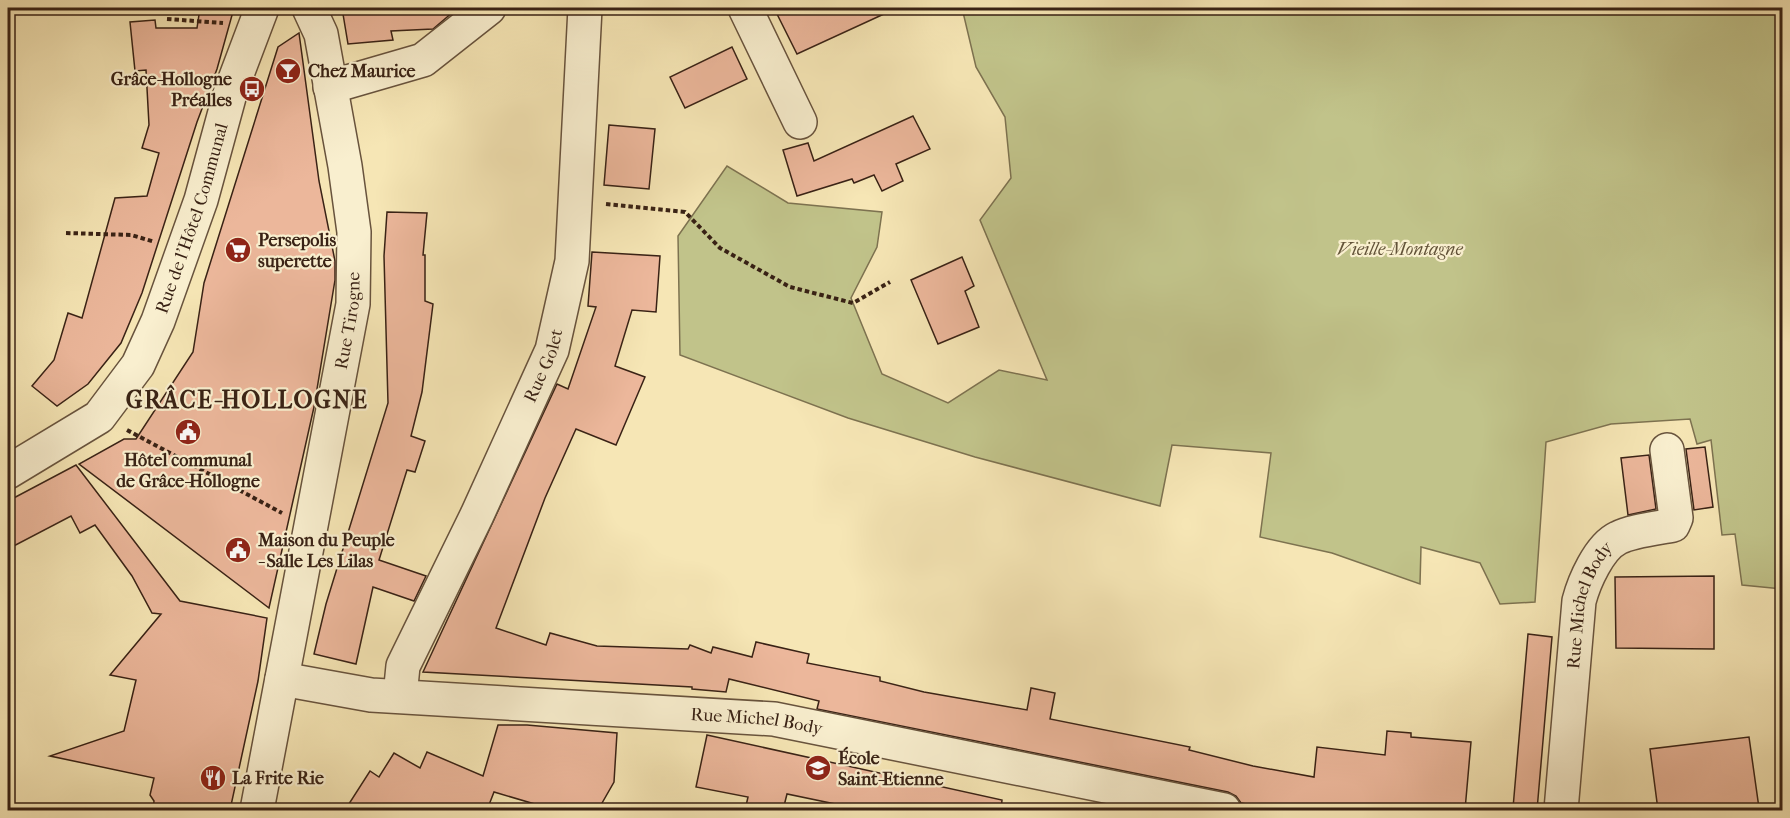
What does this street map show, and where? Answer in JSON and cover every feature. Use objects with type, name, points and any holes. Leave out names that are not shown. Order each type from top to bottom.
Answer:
[{"type":"street","name":"Rue Tirogne","points":[[257,810],[353,304],[354,232],[321,34],[309,8]]},
{"type":"street","points":[[330,87],[423,60],[489,8]]},
{"type":"street","name":"Rue Golet","points":[[400,696],[403,666],[482,505],[552,350],[572,261],[585,8]]},
{"type":"street","points":[[745,8],[800,122]]},
{"type":"street","name":"Rue de l'Hôtel Communal","points":[[99,417],[138,365],[158,321],[201,200],[231,90],[258,17]]},
{"type":"street","points":[[8,472],[99,417]]},
{"type":"street","name":"Rue Michel Body","points":[[1561,810],[1579,601],[1583,584],[1599,557],[1617,538],[1673,525],[1676,518],[1667,450]]},
{"type":"street","name":"Rue Michel Body","points":[[282,679],[371,694],[774,719],[1224,810]]},
{"type":"path","points":[[167,19],[258,17]]},
{"type":"path","points":[[575,200],[685,212],[720,248],[790,287],[853,303],[890,282]]},
{"type":"path","points":[[66,233],[131,235],[183,250]]},
{"type":"path","points":[[99,417],[147,440],[309,528]]},
{"type":"green space","name":"Vieille-Montagne","points":[[962,8],[1782,8],[1782,589],[1742,585],[1735,534],[1722,535],[1711,440],[1697,444],[1690,419],[1611,424],[1546,442],[1535,602],[1500,604],[1480,563],[1421,547],[1420,584],[1332,553],[1260,537],[1271,453],[1172,445],[1160,506],[975,457],[848,418],[680,355],[678,236],[727,166],[788,203],[882,212],[877,247],[851,298],[882,374],[948,403],[999,370],[1047,380],[980,220],[1011,178],[1005,117],[976,67]]},
{"type":"building","points":[[200,8],[234,8],[217,69],[197,122],[142,293],[121,343],[88,384],[57,406],[32,386],[54,360],[68,313],[82,318],[115,198],[147,196],[159,153],[142,148],[149,125],[146,70],[135,71],[130,22],[155,20],[156,28],[197,28]]},
{"type":"building","points":[[342,8],[453,8],[453,12],[433,29],[391,31],[393,40],[348,44]]},
{"type":"building","points":[[774,8],[897,8],[797,54]]},
{"type":"building","points":[[299,33],[319,181],[335,261],[335,280],[314,407],[269,608],[79,464],[124,439],[136,439],[193,352],[204,283],[278,47]]},
{"type":"building","points":[[732,47],[747,79],[685,108],[670,77]]},
{"type":"building","points":[[913,116],[930,149],[896,164],[903,181],[882,191],[874,175],[854,183],[852,179],[797,196],[783,150],[808,143],[814,161]]},
{"type":"building","points":[[609,125],[655,129],[649,189],[604,185]]},
{"type":"building","points":[[387,212],[427,213],[423,255],[425,255],[425,301],[433,304],[422,392],[411,436],[425,441],[415,472],[407,470],[379,560],[426,576],[414,601],[373,587],[356,664],[314,654],[326,604],[388,403],[384,256]]},
{"type":"building","points":[[592,252],[660,256],[656,312],[632,310],[615,366],[645,377],[616,445],[576,429],[545,498],[496,628],[546,645],[550,633],[597,646],[688,649],[690,645],[711,653],[713,647],[752,657],[756,642],[809,654],[807,663],[880,677],[880,681],[924,692],[1027,710],[1031,688],[1055,693],[1050,719],[1190,747],[1189,750],[1253,766],[1314,777],[1317,747],[1385,755],[1387,731],[1411,733],[1411,737],[1471,742],[1465,810],[1279,810],[1241,803],[1236,796],[1228,792],[817,709],[819,701],[729,679],[726,692],[692,689],[692,687],[423,672],[557,384],[568,389],[596,307],[588,306]]},
{"type":"building","points":[[962,257],[974,286],[965,291],[979,327],[938,344],[911,280]]},
{"type":"building","points":[[1705,447],[1713,507],[1694,510],[1686,449]]},
{"type":"building","points":[[1649,455],[1656,509],[1628,515],[1621,458]]},
{"type":"building","points":[[76,465],[180,601],[267,618],[258,681],[230,810],[153,810],[154,801],[150,795],[154,778],[50,756],[124,731],[136,680],[110,675],[161,614],[152,613],[132,576],[95,525],[80,533],[71,516],[8,549],[8,501]]},
{"type":"building","points":[[1714,576],[1714,649],[1616,648],[1615,577]]},
{"type":"building","points":[[1528,634],[1552,637],[1537,810],[1513,808]]},
{"type":"building","points":[[498,725],[527,725],[617,733],[614,782],[598,810],[555,810],[494,792],[487,810],[345,810],[370,771],[379,777],[394,753],[420,768],[427,752],[483,776]]},
{"type":"building","name":"École Saint-Etienne","points":[[707,735],[1002,800],[1001,810],[864,810],[787,794],[783,810],[745,810],[748,797],[696,787]]},
{"type":"building","points":[[1749,737],[1759,808],[1658,810],[1650,749]]},
{"type":"place","name":"Chez Maurice","points":[[288,71]]},
{"type":"place","name":"Grâce-Hollogne Préalles","points":[[252,89]]},
{"type":"place","name":"Persepolis superette","points":[[238,250]]},
{"type":"place","name":"Hôtel communal de Grâce-Hollogne","points":[[188,432]]},
{"type":"place","name":"Maison du Peuple - Salle Les Lilas","points":[[238,550]]},
{"type":"place","name":"École Saint-Etienne","points":[[818,768]]},
{"type":"place","name":"La Frite Rie","points":[[213,778]]},
{"type":"district","name":"GRÂCE-HOLLOGNE","points":[[247,400]]}]
